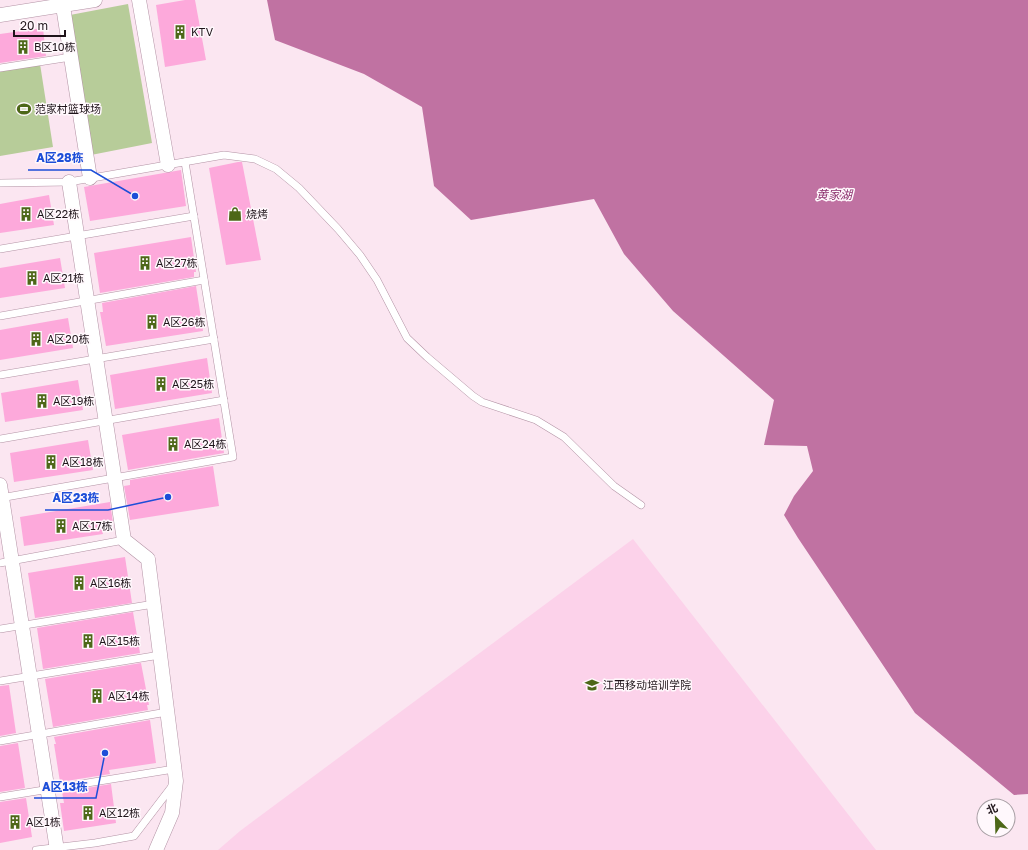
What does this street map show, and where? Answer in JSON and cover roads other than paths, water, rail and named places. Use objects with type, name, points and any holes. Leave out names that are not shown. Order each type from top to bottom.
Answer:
[{"type":"street","points":[[0,15],[62,3],[96,0]]},
{"type":"street","points":[[139,0],[168,165]]},
{"type":"street","points":[[62,3],[90,178]]},
{"type":"street","points":[[69,182],[124,540],[148,559],[154,604],[175,775],[172,814],[156,850]]},
{"type":"street","points":[[1,493],[6,562],[22,626],[57,849]]},
{"type":"lane","points":[[0,68],[71,57]]},
{"type":"lane","points":[[0,183],[69,182],[224,155],[255,159],[276,169],[308,198],[338,229],[360,255],[377,280],[407,338],[427,357],[482,402],[536,420],[564,437],[614,486],[641,505]]},
{"type":"lane","points":[[1,493],[115,478],[233,457],[185,162]]},
{"type":"lane","points":[[0,249],[194,216]]},
{"type":"lane","points":[[0,316],[204,280]]},
{"type":"lane","points":[[0,374],[214,339]]},
{"type":"lane","points":[[0,439],[224,400]]},
{"type":"lane","points":[[6,562],[124,540]]},
{"type":"lane","points":[[0,629],[154,604]]},
{"type":"lane","points":[[0,681],[160,655]]},
{"type":"lane","points":[[0,741],[167,712]]},
{"type":"lane","points":[[0,797],[175,775]]},
{"type":"lane","points":[[36,850],[57,849],[134,836],[175,775]]},
{"type":"water","name":"黄家湖","points":[[267,0],[1028,0],[1028,794],[1014,795],[915,713],[784,515],[794,496],[813,471],[807,446],[764,445],[774,400],[673,311],[624,254],[594,199],[471,220],[434,186],[422,107],[364,74],[275,40]]},
{"type":"place","name":"KTV","points":[[180,32]]},
{"type":"place","name":"B区10栋","points":[[23,47]]},
{"type":"place","name":"范家村篮球场","points":[[24,109]]},
{"type":"place","name":"A区28栋","points":[[135,196]]},
{"type":"place","name":"A区22栋","points":[[26,214]]},
{"type":"place","name":"烧烤","points":[[235,214]]},
{"type":"place","name":"A区27栋","points":[[145,263]]},
{"type":"place","name":"A区21栋","points":[[32,278]]},
{"type":"place","name":"A区26栋","points":[[152,322]]},
{"type":"place","name":"A区20栋","points":[[36,339]]},
{"type":"place","name":"A区25栋","points":[[161,384]]},
{"type":"place","name":"A区19栋","points":[[42,401]]},
{"type":"place","name":"A区24栋","points":[[173,444]]},
{"type":"place","name":"A区18栋","points":[[51,462]]},
{"type":"place","name":"A区23栋","points":[[168,497]]},
{"type":"place","name":"A区17栋","points":[[61,526]]},
{"type":"place","name":"A区16栋","points":[[79,583]]},
{"type":"place","name":"A区15栋","points":[[88,641]]},
{"type":"place","name":"江西移动培训学院","points":[[592,685]]},
{"type":"place","name":"A区14栋","points":[[97,696]]},
{"type":"place","name":"A区13栋","points":[[105,753]]},
{"type":"place","name":"A区12栋","points":[[88,813]]},
{"type":"place","name":"A区1栋","points":[[15,822]]}]
